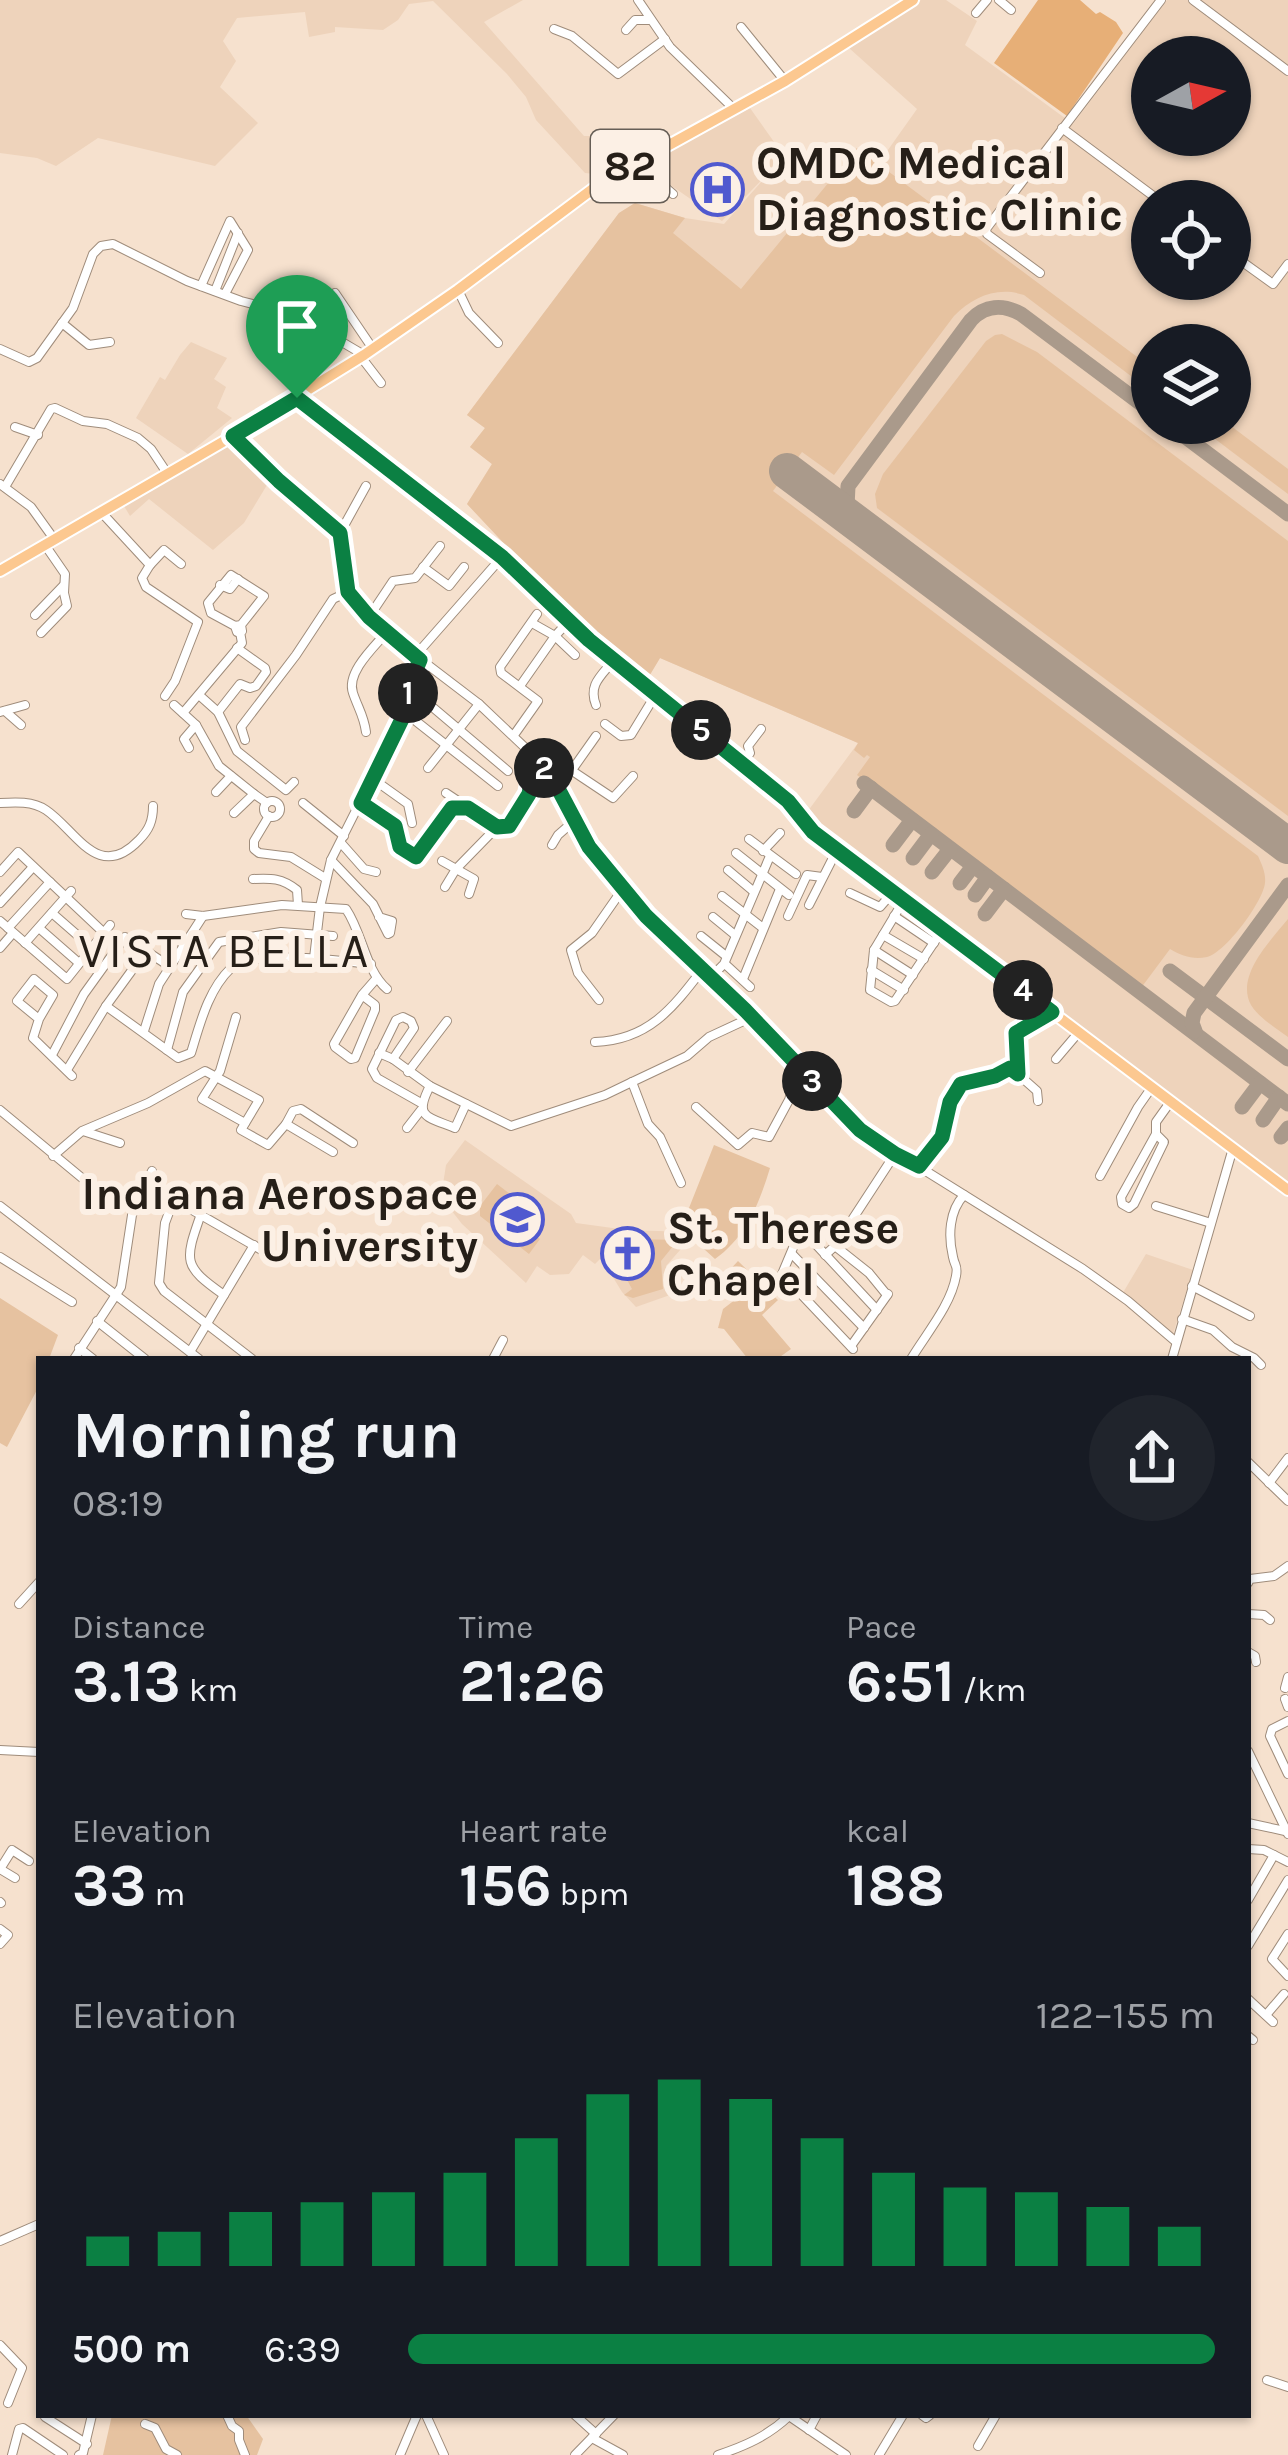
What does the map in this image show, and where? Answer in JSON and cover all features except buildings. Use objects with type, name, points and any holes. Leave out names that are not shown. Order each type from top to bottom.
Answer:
[{"type":"main road","name":"82","points":[[0,572],[297,398],[458,290],[567,206],[785,81],[913,0]]},
{"type":"main road","points":[[297,398],[502,557],[613,661],[788,801],[813,832],[1288,1190]]},
{"type":"street","points":[[638,0],[665,39],[735,110]]},
{"type":"street","points":[[976,13],[987,0]]},
{"type":"street","points":[[999,0],[1011,10]]},
{"type":"street","points":[[1040,273],[986,230],[1161,0]]},
{"type":"street","points":[[1193,0],[1288,71]]},
{"type":"street","points":[[626,30],[635,20],[651,20]]},
{"type":"street","points":[[741,27],[785,81]]},
{"type":"street","points":[[554,29],[572,36],[618,74],[665,39]]},
{"type":"street","points":[[1062,128],[1132,180]]},
{"type":"street","points":[[637,163],[674,194]]},
{"type":"street","points":[[201,286],[228,221],[248,250],[220,293]]},
{"type":"street","points":[[220,293],[238,233]]},
{"type":"street","points":[[0,349],[34,361],[73,308],[93,254],[113,244],[201,286],[298,316],[366,354]]},
{"type":"street","points":[[1251,268],[1273,284],[1288,264]]},
{"type":"street","points":[[458,290],[469,313],[498,343]]},
{"type":"street","points":[[335,292],[381,383]]},
{"type":"street","points":[[62,323],[89,345],[110,342]]},
{"type":"street","points":[[41,633],[66,610],[62,566],[31,507],[3,485],[51,409],[137,437],[167,473]]},
{"type":"street","points":[[15,428],[38,435]]},
{"type":"street","points":[[233,436],[340,533]]},
{"type":"street","points":[[366,486],[340,533],[348,592],[386,633],[479,704],[536,758],[553,779],[589,847],[646,916],[860,1130],[1083,1269],[1175,1341]]},
{"type":"street","points":[[101,512],[150,565]]},
{"type":"street","points":[[369,617],[393,581],[414,579],[440,546]]},
{"type":"street","points":[[165,696],[198,622],[142,583],[142,573],[164,550],[181,564]]},
{"type":"street","points":[[314,958],[331,860],[405,713],[418,658],[502,557]]},
{"type":"street","points":[[424,567],[447,586],[464,567]]},
{"type":"street","points":[[183,712],[242,643],[239,628],[264,596],[238,579],[230,589],[220,584],[208,603],[211,614],[239,628]]},
{"type":"street","points":[[35,615],[64,585]]},
{"type":"street","points":[[245,740],[241,727],[333,599],[348,592]]},
{"type":"street","points":[[514,735],[538,703],[501,673],[500,667],[534,618],[575,655]]},
{"type":"street","points":[[520,686],[569,621]]},
{"type":"street","points":[[366,732],[351,683],[386,633]]},
{"type":"street","points":[[218,712],[240,684],[256,686],[266,672],[237,649]]},
{"type":"street","points":[[596,705],[594,683],[613,661]]},
{"type":"street","points":[[200,694],[218,712],[237,751],[286,790]]},
{"type":"street","points":[[417,694],[508,771]]},
{"type":"street","points":[[605,724],[621,736],[631,735],[656,694]]},
{"type":"street","points":[[428,768],[479,704]]},
{"type":"street","points":[[2,711],[25,705]]},
{"type":"street","points":[[174,705],[196,725],[219,766],[272,803]]},
{"type":"street","points":[[2,711],[22,724]]},
{"type":"street","points":[[412,718],[498,786]]},
{"type":"street","points":[[189,748],[184,740],[196,725]]},
{"type":"street","points":[[742,764],[760,729]]},
{"type":"street","points":[[572,770],[596,736]]},
{"type":"street","points":[[445,887],[497,827],[513,824],[529,794],[536,758]]},
{"type":"street","points":[[553,779],[563,765],[612,798],[633,776]]},
{"type":"street","points":[[216,792],[231,776]]},
{"type":"street","points":[[373,779],[408,804],[412,823]]},
{"type":"street","points":[[294,782],[264,810],[269,816],[254,849],[291,857],[325,878]]},
{"type":"street","points":[[446,793],[497,827]]},
{"type":"street","points":[[233,813],[254,794]]},
{"type":"street","points":[[0,803],[23,802],[43,808],[82,845],[110,856],[130,849],[145,835],[153,806]]},
{"type":"street","points":[[303,802],[342,839],[364,869],[376,872]]},
{"type":"street","points":[[361,803],[391,822],[400,847],[416,857],[449,809],[468,808]]},
{"type":"street","points":[[552,845],[574,821]]},
{"type":"street","points":[[710,978],[725,960],[766,853],[779,833]]},
{"type":"street","points":[[748,839],[796,874]]},
{"type":"street","points":[[809,904],[837,850]]},
{"type":"street","points":[[0,872],[18,852],[106,928],[68,979],[7,928]]},
{"type":"street","points":[[736,853],[784,892],[763,928],[743,979]]},
{"type":"street","points":[[331,860],[366,895],[379,917]]},
{"type":"street","points":[[442,861],[474,879],[470,893]]},
{"type":"street","points":[[0,903],[33,867]]},
{"type":"street","points":[[728,870],[753,891]]},
{"type":"street","points":[[788,916],[807,875],[822,877]]},
{"type":"street","points":[[253,879],[287,882],[297,890],[298,905]]},
{"type":"street","points":[[0,948],[7,928],[50,882]]},
{"type":"street","points":[[599,1000],[578,973],[571,950],[592,933],[622,890]]},
{"type":"street","points":[[850,893],[880,907],[898,896]]},
{"type":"street","points":[[26,943],[69,894]]},
{"type":"street","points":[[722,896],[763,928]]},
{"type":"street","points":[[898,896],[874,950],[869,988],[896,1001],[943,929]]},
{"type":"street","points":[[186,914],[298,905],[346,909],[376,980],[387,989]]},
{"type":"street","points":[[52,913],[91,947]]},
{"type":"street","points":[[143,1032],[159,984],[202,916]]},
{"type":"street","points":[[893,916],[934,943]]},
{"type":"street","points":[[713,917],[735,935]]},
{"type":"street","points":[[39,928],[79,963]]},
{"type":"street","points":[[167,1050],[183,992],[220,942],[281,932],[333,936]]},
{"type":"street","points":[[170,935],[205,959]]},
{"type":"street","points":[[883,935],[924,959]]},
{"type":"street","points":[[701,936],[750,987]]},
{"type":"street","points":[[52,1055],[84,994],[125,938],[169,967]]},
{"type":"street","points":[[39,1019],[17,1001],[34,979],[53,995],[33,1038],[70,1073],[106,1006],[146,950]]},
{"type":"street","points":[[874,950],[914,975]]},
{"type":"street","points":[[106,1006],[178,1058],[185,1057],[191,1053],[206,1004],[238,963],[281,957],[371,964]]},
{"type":"street","points":[[595,1042],[628,1038],[668,1014],[702,970]]},
{"type":"street","points":[[871,970],[904,990]]},
{"type":"street","points":[[362,995],[375,1010],[351,1059],[334,1044],[362,995],[376,980]]},
{"type":"street","points":[[1018,1074],[1016,1033],[1052,1012]]},
{"type":"street","points":[[236,1017],[217,1075],[202,1099],[244,1123]]},
{"type":"street","points":[[380,1053],[430,1087],[511,1126],[606,1094],[687,1056],[709,1037],[752,1017]]},
{"type":"street","points":[[393,1059],[414,1028],[406,1018],[396,1020],[373,1074],[421,1106],[425,1115],[455,1128],[466,1104]]},
{"type":"street","points":[[408,1072],[447,1021]]},
{"type":"street","points":[[1055,1059],[1078,1031]]},
{"type":"street","points":[[696,1107],[738,1144],[752,1133],[769,1137],[789,1100],[799,1066]]},
{"type":"street","points":[[919,1166],[942,1137],[950,1102],[961,1084],[1010,1068],[1037,1090],[1038,1101]]},
{"type":"street","points":[[53,1156],[82,1131],[148,1103],[203,1071],[259,1100],[241,1130],[268,1145],[293,1111],[301,1108],[353,1143]]},
{"type":"street","points":[[632,1082],[648,1124],[660,1137],[681,1183]]},
{"type":"street","points":[[406,1128],[430,1087]]},
{"type":"street","points":[[1100,1176],[1152,1087]]},
{"type":"street","points":[[1156,1134],[1164,1142],[1132,1206],[1122,1204],[1121,1197],[1156,1134],[1156,1122],[1171,1101]]},
{"type":"street","points":[[0,1110],[82,1178]]},
{"type":"street","points":[[286,1124],[333,1152]]},
{"type":"street","points":[[82,1131],[120,1143]]},
{"type":"street","points":[[1172,1356],[1233,1148]]},
{"type":"street","points":[[825,1255],[895,1154]]},
{"type":"street","points":[[1138,1166],[1149,1172]]},
{"type":"street","points":[[75,1356],[122,1281],[132,1215],[152,1171]]},
{"type":"street","points":[[146,1184],[272,1256]]},
{"type":"street","points":[[913,1356],[956,1277],[952,1217],[964,1195]]},
{"type":"street","points":[[174,1199],[165,1223],[159,1283],[248,1356]]},
{"type":"street","points":[[1156,1205],[1211,1223]]},
{"type":"street","points":[[0,1207],[195,1356]]},
{"type":"street","points":[[202,1214],[192,1240],[192,1270],[224,1295]]},
{"type":"street","points":[[835,1246],[888,1294],[852,1348],[782,1274],[803,1234],[877,1310]]},
{"type":"street","points":[[190,1352],[254,1245]]},
{"type":"street","points":[[792,1255],[864,1328]]},
{"type":"street","points":[[0,1257],[73,1303]]},
{"type":"street","points":[[1192,1286],[1250,1316]]},
{"type":"street","points":[[1182,1318],[1213,1330],[1232,1348],[1250,1356]]},
{"type":"street","points":[[97,1321],[141,1356]]},
{"type":"street","points":[[495,1356],[503,1340]]},
{"type":"street","points":[[79,1348],[89,1356]]},
{"type":"street","points":[[1251,1357],[1261,1365]]},
{"type":"street","points":[[1269,1483],[1288,1458]]},
{"type":"street","points":[[1251,1465],[1288,1502]]},
{"type":"street","points":[[1251,1580],[1274,1576],[1288,1566]]},
{"type":"street","points":[[19,1604],[36,1585]]},
{"type":"street","points":[[1251,1614],[1270,1620]]},
{"type":"street","points":[[1251,1654],[1256,1662]]},
{"type":"street","points":[[1288,1721],[1270,1736],[1288,1774]]},
{"type":"street","points":[[0,1750],[36,1752]]},
{"type":"street","points":[[1251,1757],[1287,1832]]},
{"type":"street","points":[[1251,1823],[1287,1832]]},
{"type":"street","points":[[1251,1896],[1287,1847]]},
{"type":"street","points":[[1251,1849],[1281,1858]]},
{"type":"street","points":[[15,1878],[0,1869],[12,1850],[29,1861]]},
{"type":"street","points":[[1251,1941],[1288,1880]]},
{"type":"street","points":[[0,1929],[8,1935],[0,1944]]},
{"type":"street","points":[[1288,1934],[1273,1962],[1288,1976]]},
{"type":"street","points":[[1251,2002],[1269,2018],[1284,1994]]},
{"type":"street","points":[[0,2225],[16,2234]]},
{"type":"street","points":[[0,2241],[36,2225]]},
{"type":"street","points":[[0,2345],[22,2368],[8,2402]]},
{"type":"street","points":[[1267,2380],[1288,2387]]},
{"type":"street","points":[[35,2436],[45,2418]]},
{"type":"street","points":[[49,2418],[87,2444]]},
{"type":"street","points":[[79,2455],[87,2444],[88,2418]]},
{"type":"street","points":[[228,2418],[239,2431],[244,2455]]},
{"type":"street","points":[[400,2455],[419,2418]]},
{"type":"street","points":[[423,2418],[444,2455]]},
{"type":"street","points":[[578,2418],[594,2436],[623,2455]]},
{"type":"street","points":[[575,2455],[611,2418]]},
{"type":"street","points":[[718,2455],[775,2430],[785,2418]]},
{"type":"street","points":[[792,2418],[846,2455]]},
{"type":"street","points":[[809,2430],[815,2418]]},
{"type":"street","points":[[879,2455],[901,2418]]},
{"type":"street","points":[[978,2446],[994,2418]]},
{"type":"street","points":[[145,2424],[155,2428],[166,2449],[177,2455]]},
{"type":"street","points":[[16,2453],[23,2428],[62,2455]]},
{"type":"shaded area","points":[[0,0],[523,0],[484,22],[584,136],[599,136],[623,158],[595,174],[585,173],[536,120],[526,97],[507,74],[433,1],[409,4],[383,30],[335,27],[335,32],[309,37],[305,12],[237,18],[223,41],[236,61],[220,87],[258,123],[215,166],[98,138],[56,166],[0,153]]},
{"type":"shaded area","points":[[921,0],[946,0],[977,21],[965,45],[1073,124],[1131,47],[1131,156],[1251,156],[1251,36],[1140,36],[1167,0],[1288,0],[1288,1184],[818,830],[805,815],[858,743],[660,658],[648,678],[594,639],[467,504],[492,464],[470,447],[485,428],[467,415],[619,213],[635,203],[724,224],[778,163],[722,221],[642,166],[750,108],[784,156],[795,145],[831,179],[857,148],[878,164],[917,109],[849,48]]},
{"type":"shaded area","points":[[1038,0],[1080,0],[1096,14],[1116,22],[1123,33],[1067,116],[994,63]]},
{"type":"shaded area","points":[[857,148],[1131,352],[1131,376],[1024,295],[986,295],[954,316],[834,475],[802,452],[773,491],[1258,856],[1265,876],[1263,891],[1251,914],[1215,953],[1197,958],[1170,949],[1141,988],[857,775],[870,757],[854,750],[858,743],[660,658],[648,678],[594,639],[467,504],[492,464],[470,447],[485,428],[467,415],[619,213],[635,203],[685,218],[673,233],[741,289]]},
{"type":"shaded area","points":[[995,335],[1037,352],[1131,423],[1131,444],[1159,444],[1288,541],[1288,816],[877,508],[875,494],[883,474]]},
{"type":"shaded area","points":[[191,342],[227,358],[214,379],[226,387],[217,408],[232,418],[188,454],[136,418],[160,377],[165,380]]},
{"type":"shaded area","points":[[234,440],[270,480],[244,523],[213,550],[149,499],[130,516],[124,506]]},
{"type":"shaded area","points":[[1251,441],[1288,469],[1288,494],[1222,444]]},
{"type":"shaded area","points":[[1288,919],[1288,1037],[1258,1014],[1247,994],[1257,959]]},
{"type":"shaded area","name":"Indiana Aerospace University","points":[[465,1140],[571,1214],[576,1223],[688,1232],[688,1241],[666,1266],[670,1295],[636,1307],[603,1261],[595,1264],[583,1255],[569,1274],[550,1275],[537,1266],[526,1283],[462,1224],[441,1197],[446,1165]]},
{"type":"shaded area","points":[[714,1145],[770,1168],[750,1219],[715,1259],[694,1240],[687,1213]]},
{"type":"shaded area","points":[[497,1184],[539,1216],[529,1230],[540,1239],[529,1254],[480,1216],[480,1206]]},
{"type":"shaded area","points":[[631,1239],[678,1240],[661,1261],[663,1289],[633,1298],[624,1295],[632,1289],[619,1265],[609,1269],[603,1261],[634,1261]]},
{"type":"shaded area","points":[[1146,1254],[1193,1270],[1173,1334],[1121,1296]]},
{"type":"shaded area","points":[[738,1261],[778,1300],[762,1315],[791,1349],[781,1356],[746,1356],[718,1328],[723,1309],[736,1299],[724,1276]]},
{"type":"shaded area","points":[[0,1298],[58,1335],[50,1356],[36,1356],[36,1392],[7,1447],[0,1443]]},
{"type":"shaded area","points":[[111,2418],[248,2418],[263,2439],[257,2455],[103,2455]]},
{"type":"taxiway","points":[[851,519],[848,486],[971,320],[988,309],[1021,314],[1131,396]]},
{"type":"taxiway","points":[[1195,444],[1288,514]]},
{"type":"taxiway","points":[[864,783],[1288,1104]]},
{"type":"taxiway","points":[[854,811],[871,788]]},
{"type":"taxiway","points":[[893,845],[912,820]]},
{"type":"taxiway","points":[[913,858],[931,834]]},
{"type":"taxiway","points":[[1282,842],[1288,851]]},
{"type":"taxiway","points":[[932,872],[950,849]]},
{"type":"taxiway","points":[[960,883],[973,866]]},
{"type":"taxiway","points":[[975,895],[988,877]]},
{"type":"taxiway","points":[[1195,1031],[1194,1013],[1288,885]]},
{"type":"taxiway","points":[[985,914],[1004,889]]},
{"type":"taxiway","points":[[1170,971],[1288,1059]]},
{"type":"taxiway","points":[[1242,1107],[1260,1083]]},
{"type":"taxiway","points":[[1263,1120],[1279,1097]]},
{"type":"taxiway","points":[[1281,1137],[1288,1128]]},
{"type":"runway","points":[[787,471],[1288,846]]},
{"type":"place","name":"OMDC Medical Diagnostic Clinic","points":[[717,189]]},
{"type":"place","name":"Indiana Aerospace University","points":[[517,1220]]},
{"type":"place","name":"St. Therese Chapel","points":[[628,1254]]},
{"type":"district","name":"VISTA BELLA","points":[[225,951]]},
{"type":"route","points":[[297,398],[502,557],[613,661],[788,801],[813,832],[1052,1012],[1018,1029],[1018,1074],[1010,1068],[961,1084],[950,1102],[942,1137],[919,1166],[878,1143],[622,890],[589,847],[553,779],[536,758],[532,786],[513,824],[497,827],[468,808],[452,808],[416,857],[400,847],[395,826],[361,803],[405,713],[408,688],[420,660],[369,617],[348,592],[340,533],[233,436],[297,398]]}]
